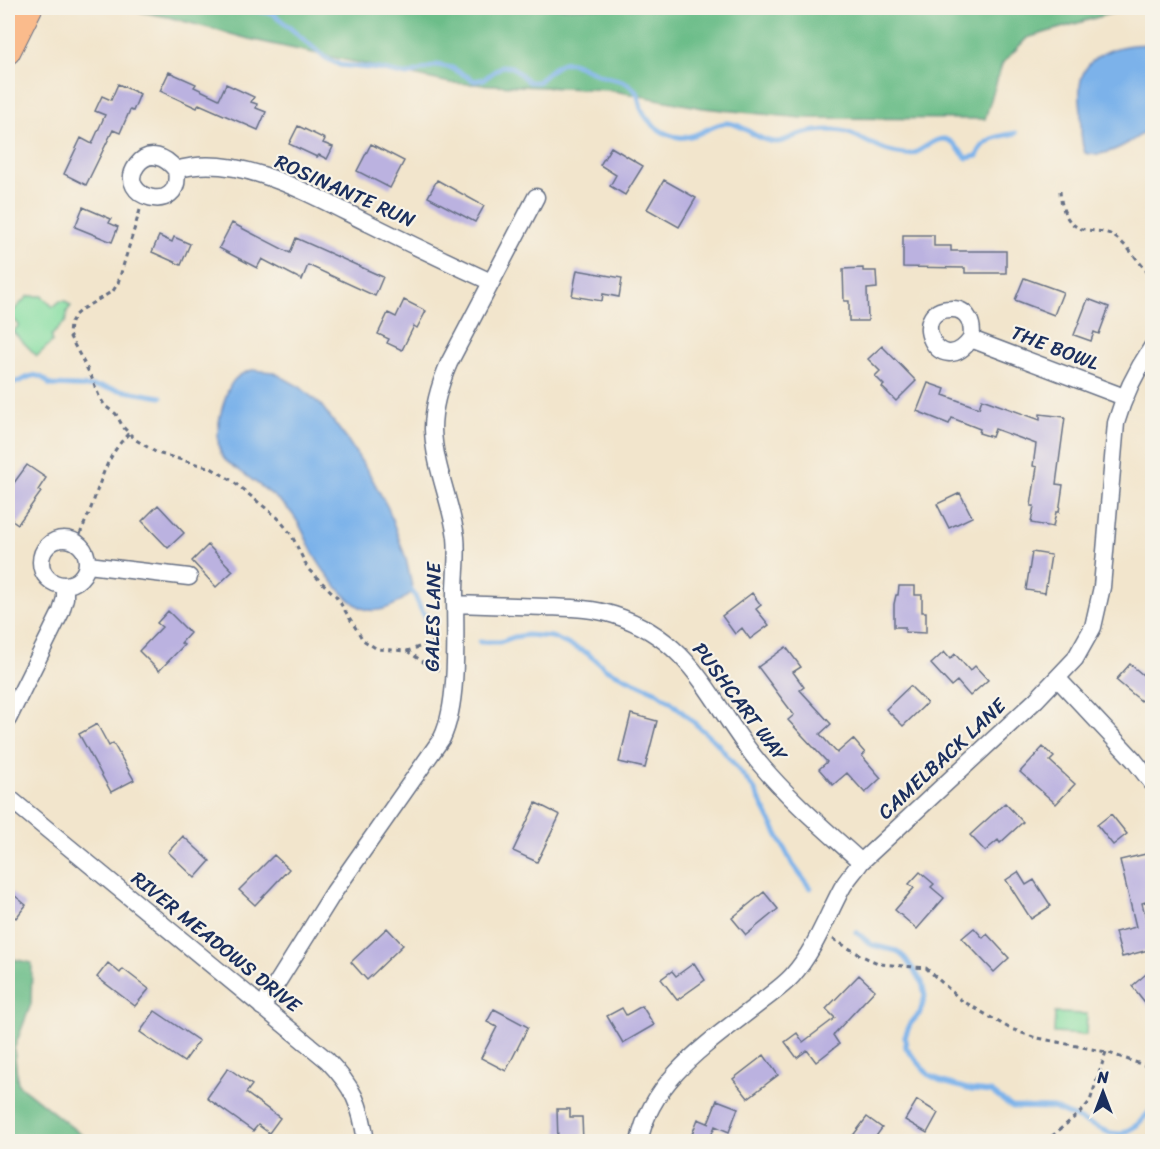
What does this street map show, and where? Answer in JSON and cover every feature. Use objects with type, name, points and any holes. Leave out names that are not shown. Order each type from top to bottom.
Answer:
[{"type":"highway","points":[[8,52],[30,8]]},
{"type":"street","points":[[153,156],[162,157],[169,161],[176,170],[177,177],[173,190],[167,196],[157,200],[140,194],[135,186],[133,177],[138,163],[144,159],[153,156]]},
{"type":"street","name":"ROSINANTE RUN","points":[[176,170],[189,166],[207,165],[229,167],[268,178],[299,190],[491,282]]},
{"type":"street","name":"GALES LANE","points":[[262,1007],[334,892],[442,738],[449,723],[455,635],[456,539],[435,453],[433,429],[435,406],[449,363],[536,197]]},
{"type":"street","name":"THE BOWL","points":[[971,339],[1124,397]]},
{"type":"street","name":"CAMELBACK LANE","points":[[639,1142],[641,1130],[652,1106],[666,1084],[701,1049],[791,977],[821,933],[844,885],[861,862],[1058,679],[1075,659],[1093,627],[1098,610],[1115,433],[1124,397],[1152,347]]},
{"type":"street","points":[[59,539],[69,539],[78,543],[84,549],[88,565],[85,573],[78,582],[65,586],[52,583],[46,578],[40,563],[47,545],[59,539]]},
{"type":"street","points":[[88,565],[189,577]]},
{"type":"street","points":[[8,719],[61,612],[65,598],[65,586]]},
{"type":"street","name":"PUSHCART WAY","points":[[455,604],[584,609],[613,615],[642,626],[666,641],[692,667],[766,772],[861,862]]},
{"type":"street","points":[[1058,679],[1134,760],[1152,783]]},
{"type":"street","name":"RIVER MEADOWS DRIVE","points":[[8,797],[327,1060],[352,1088],[358,1103],[366,1142]]},
{"type":"path","points":[[1060,191],[1061,203],[1071,223],[1078,228],[1111,235],[1125,247],[1152,278]]},
{"type":"path","points":[[148,198],[139,212],[118,284],[113,291],[82,309],[70,324],[69,335],[99,396],[136,440],[157,453],[211,468],[231,480],[278,518],[291,534],[308,568],[336,596],[363,640],[376,649],[407,651],[455,635]]},
{"type":"path","points":[[78,543],[80,531],[91,509],[108,460],[129,433]]},
{"type":"path","points":[[407,651],[431,667],[453,674]]},
{"type":"path","points":[[821,933],[880,964],[926,968],[961,1000],[1009,1028],[1033,1036],[1106,1052],[1152,1068]]},
{"type":"path","points":[[1045,1142],[1083,1110],[1090,1101],[1106,1052]]},
{"type":"green space","points":[[120,8],[1129,8],[1027,38],[1002,64],[985,119],[802,118],[703,108],[609,90],[450,83],[249,39],[168,17]]},
{"type":"green space","points":[[28,296],[42,296],[53,307],[60,301],[65,301],[71,306],[67,311],[66,321],[52,335],[52,342],[37,356],[13,332],[19,325],[9,315]]},
{"type":"green space","points":[[8,958],[32,963],[31,1004],[14,1049],[18,1084],[89,1141],[8,1141]]},
{"type":"green space","points":[[1055,1013],[1087,1014],[1086,1035],[1054,1033]]},
{"type":"water","points":[[1133,45],[1152,45],[1152,126],[1138,137],[1111,151],[1102,154],[1085,153],[1081,132],[1080,88],[1081,78],[1088,65],[1103,53],[1113,49]]},
{"type":"water","points":[[252,370],[273,372],[300,387],[321,405],[369,473],[388,508],[406,559],[413,591],[398,602],[381,610],[368,610],[352,602],[322,567],[294,515],[272,495],[225,460],[221,454],[218,439],[219,423],[228,390],[233,381]]},
{"type":"building","points":[[169,72],[196,84],[194,87],[219,99],[226,84],[254,97],[251,102],[257,104],[256,108],[266,112],[258,130],[199,104],[197,108],[160,91]]},
{"type":"building","points":[[118,84],[140,94],[120,133],[113,130],[86,185],[64,174],[81,138],[92,144],[105,115],[95,111],[102,96],[111,100]]},
{"type":"building","points":[[298,126],[325,139],[323,143],[333,147],[327,159],[319,155],[317,157],[289,144]]},
{"type":"building","points":[[371,144],[404,161],[390,188],[357,171]]},
{"type":"building","points":[[611,147],[643,166],[625,195],[610,186],[616,175],[600,165]]},
{"type":"building","points":[[437,180],[484,206],[475,222],[428,197]]},
{"type":"building","points":[[664,180],[696,198],[679,227],[647,209]]},
{"type":"building","points":[[83,207],[111,219],[109,223],[118,227],[112,242],[75,227]]},
{"type":"building","points":[[232,223],[290,253],[296,238],[383,277],[375,296],[308,265],[302,280],[262,259],[257,268],[219,248]]},
{"type":"building","points":[[903,235],[934,235],[934,246],[951,246],[951,251],[1006,251],[1006,273],[965,273],[965,268],[903,267]]},
{"type":"building","points":[[159,236],[172,242],[174,237],[190,244],[181,265],[152,252]]},
{"type":"building","points":[[863,268],[863,271],[876,271],[877,288],[867,289],[868,321],[849,321],[849,301],[844,301],[843,269]]},
{"type":"building","points":[[577,270],[622,278],[619,297],[603,294],[602,301],[572,296]]},
{"type":"building","points":[[1024,278],[1063,292],[1054,315],[1015,300]]},
{"type":"building","points":[[1088,299],[1109,307],[1099,334],[1094,332],[1091,341],[1074,335]]},
{"type":"building","points":[[404,300],[426,311],[417,328],[414,326],[402,350],[387,343],[389,339],[378,334],[388,313],[396,317]]},
{"type":"building","points":[[882,346],[916,381],[896,401],[882,387],[884,385],[875,376],[880,371],[868,359]]},
{"type":"building","points":[[928,383],[945,389],[943,395],[979,408],[982,399],[1040,420],[1040,414],[1065,417],[1056,484],[1063,485],[1059,512],[1056,512],[1053,527],[1031,523],[1034,506],[1031,506],[1037,467],[1033,466],[1036,444],[995,429],[992,437],[979,433],[980,429],[952,418],[949,424],[917,411]]},
{"type":"building","points":[[27,465],[46,478],[38,490],[41,492],[18,524],[8,517],[8,491]]},
{"type":"building","points":[[960,493],[972,517],[949,528],[937,504]]},
{"type":"building","points":[[158,505],[184,533],[168,548],[142,521]]},
{"type":"building","points":[[208,545],[233,571],[216,587],[192,561]]},
{"type":"building","points":[[1032,552],[1051,555],[1045,593],[1026,590]]},
{"type":"building","points":[[899,586],[915,586],[915,595],[922,595],[922,612],[926,612],[926,633],[905,632],[905,627],[894,627],[894,604]]},
{"type":"building","points":[[752,593],[761,605],[756,609],[769,625],[750,639],[742,628],[735,634],[722,616]]},
{"type":"building","points":[[168,611],[190,633],[181,643],[184,645],[159,671],[139,651],[162,627],[157,623]]},
{"type":"building","points":[[786,647],[801,667],[793,672],[804,687],[800,690],[831,724],[820,734],[837,753],[853,739],[865,753],[862,756],[881,778],[865,793],[847,773],[833,785],[819,769],[827,762],[788,720],[794,715],[758,667]]},
{"type":"building","points":[[944,652],[950,659],[955,654],[970,671],[975,666],[988,680],[970,696],[957,681],[951,686],[931,664]]},
{"type":"building","points":[[1130,664],[1143,675],[1152,665],[1152,688],[1141,701],[1116,680]]},
{"type":"building","points":[[910,686],[927,703],[903,726],[886,709]]},
{"type":"building","points":[[631,714],[657,721],[645,768],[619,762]]},
{"type":"building","points":[[97,724],[109,746],[113,743],[134,780],[111,792],[79,734]]},
{"type":"building","points":[[1043,747],[1054,757],[1050,761],[1075,784],[1056,804],[1020,772]]},
{"type":"building","points":[[536,803],[560,815],[537,862],[513,851]]},
{"type":"building","points":[[1005,803],[1023,822],[1000,843],[998,840],[985,851],[970,835]]},
{"type":"building","points":[[1111,814],[1127,834],[1113,845],[1097,825]]},
{"type":"building","points":[[183,836],[210,861],[195,878],[168,852]]},
{"type":"building","points":[[1146,854],[1152,884],[1152,900],[1142,903],[1152,949],[1122,957],[1115,932],[1136,927],[1120,860]]},
{"type":"building","points":[[274,855],[289,869],[255,905],[239,890]]},
{"type":"building","points":[[920,872],[934,884],[931,887],[944,898],[917,929],[895,910],[914,888],[909,884]]},
{"type":"building","points":[[1018,872],[1026,885],[1034,880],[1051,906],[1031,919],[1006,880]]},
{"type":"building","points":[[8,890],[26,905],[16,918],[8,911]]},
{"type":"building","points":[[764,892],[778,909],[746,935],[732,918]]},
{"type":"building","points":[[387,928],[403,945],[367,980],[351,962]]},
{"type":"building","points":[[974,928],[983,938],[987,934],[1009,958],[994,972],[962,938]]},
{"type":"building","points":[[108,963],[120,973],[123,969],[149,989],[135,1006],[97,977]]},
{"type":"building","points":[[694,963],[705,980],[677,1000],[661,979],[672,971],[676,976]]},
{"type":"building","points":[[1152,969],[1152,1011],[1132,986]]},
{"type":"building","points":[[859,975],[875,990],[833,1035],[839,1044],[816,1062],[807,1050],[797,1058],[785,1042],[797,1033],[803,1042],[835,1018],[826,1009]]},
{"type":"building","points":[[642,1006],[654,1025],[623,1043],[607,1016],[622,1008],[626,1015]]},
{"type":"building","points":[[494,1009],[528,1027],[506,1071],[481,1058],[497,1027],[487,1022]]},
{"type":"building","points":[[155,1011],[199,1041],[184,1062],[140,1032]]},
{"type":"building","points":[[764,1055],[778,1075],[748,1098],[733,1079]]},
{"type":"building","points":[[228,1068],[252,1085],[246,1093],[280,1118],[269,1133],[258,1125],[253,1131],[207,1098]]},
{"type":"building","points":[[717,1100],[738,1108],[729,1132],[715,1126],[709,1141],[692,1134],[698,1119],[710,1124],[708,1123]]},
{"type":"building","points":[[917,1100],[938,1113],[927,1133],[905,1120]]},
{"type":"building","points":[[557,1109],[570,1109],[570,1117],[582,1117],[583,1142],[558,1142]]},
{"type":"building","points":[[867,1117],[882,1128],[872,1142],[848,1142]]},
{"type":"waterway","points":[[239,8],[272,13],[324,57],[340,65],[379,69],[407,75],[437,65],[452,68],[475,81],[484,79],[502,66],[512,67],[529,82],[538,82],[562,63],[574,63],[629,85],[637,93],[641,108],[652,124],[668,134],[679,137],[692,136],[726,123],[738,126],[763,139],[777,142],[806,133],[834,130],[850,133],[885,150],[904,154],[916,153],[938,140],[948,140],[967,158],[977,156],[984,145],[992,139],[1016,133]]},
{"type":"waterway","points":[[8,383],[39,376],[50,385],[102,387],[161,397]]},
{"type":"waterway","points":[[408,586],[423,613],[431,621]]},
{"type":"waterway","points":[[480,642],[500,642],[527,635],[552,637],[587,653],[606,669],[655,691],[671,702],[717,743],[754,789],[793,865],[810,888]]},
{"type":"waterway","points":[[856,932],[872,945],[897,951],[905,958],[922,982],[925,996],[920,1013],[910,1024],[905,1037],[906,1048],[929,1075],[943,1082],[971,1090],[991,1092],[1012,1107],[1053,1108],[1110,1133],[1122,1134],[1137,1125],[1152,1109]]}]
